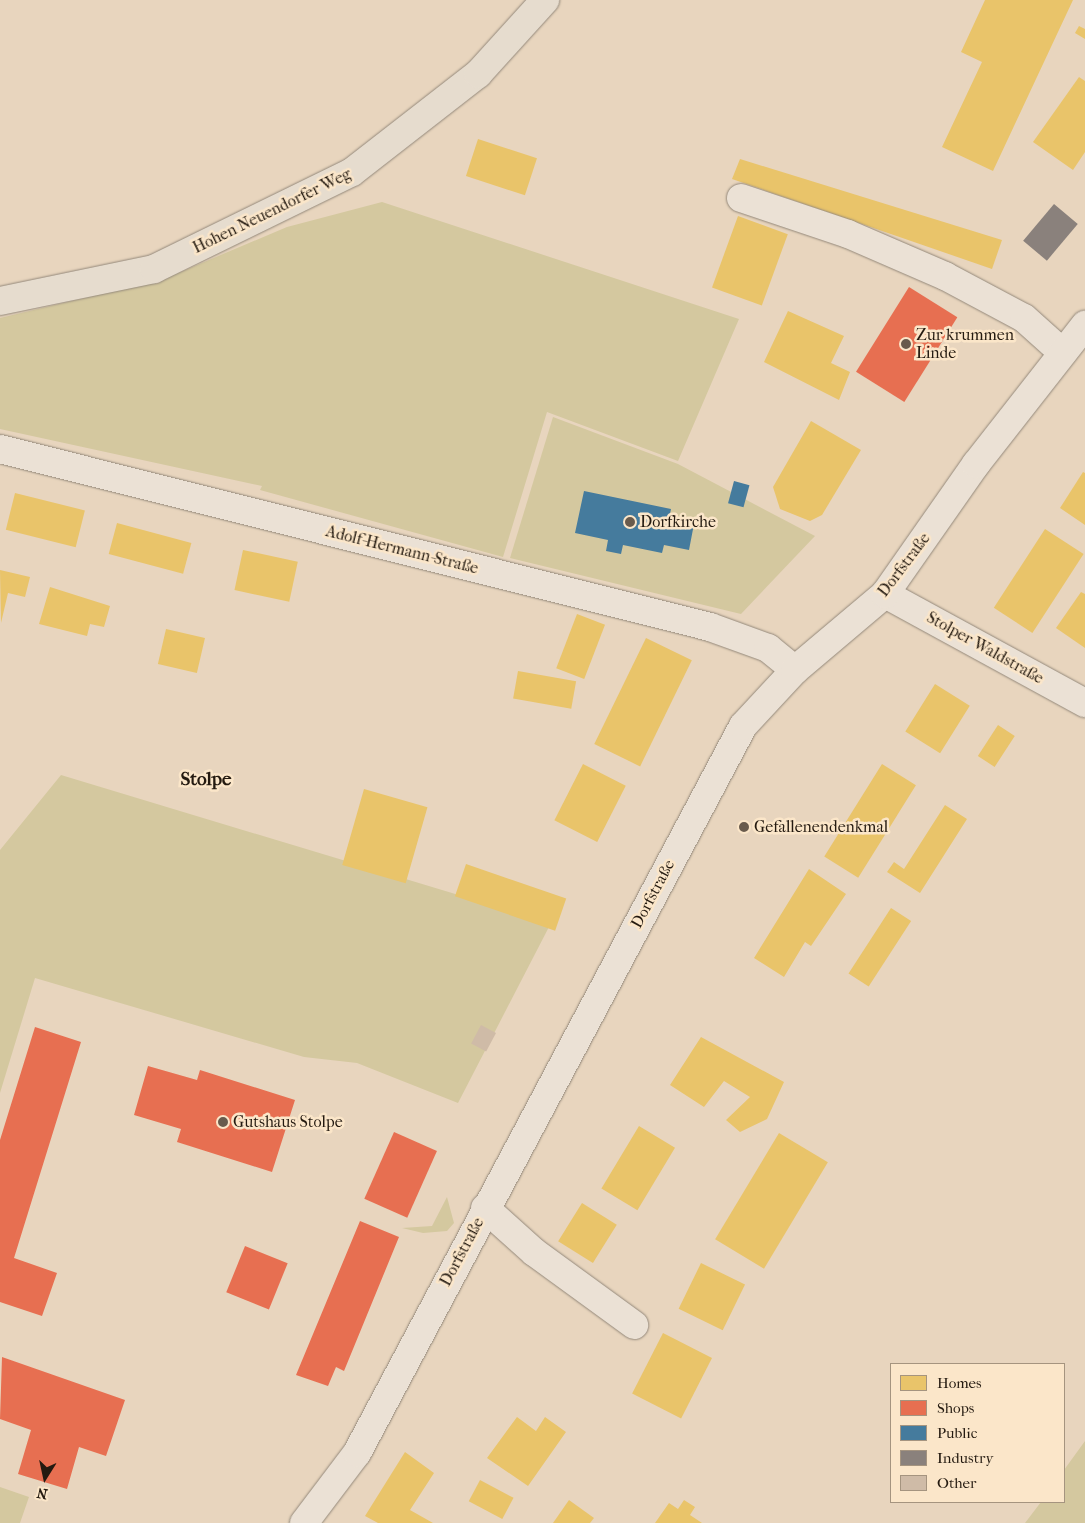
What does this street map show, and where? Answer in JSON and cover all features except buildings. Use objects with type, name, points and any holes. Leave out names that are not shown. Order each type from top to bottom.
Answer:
[{"type":"main road","name":"Hohen Neuendorfer Weg","points":[[0,301],[154,269],[352,172],[478,74],[546,0]]},
{"type":"street","points":[[742,198],[848,234],[945,276],[1024,318],[1063,354]]},
{"type":"street","name":"Dorfstraße","points":[[304,1523],[357,1453],[485,1208],[743,726],[795,670],[885,594],[976,464],[1085,325]]},
{"type":"street","name":"Adolf-Hermann-Straße","points":[[0,449],[710,627],[768,648],[795,670]]},
{"type":"street","name":"Stolper Waldstraße","points":[[885,594],[1085,703]]},
{"type":"street","points":[[485,1208],[534,1252],[634,1325]]},
{"type":"shaded area","points":[[382,202],[739,319],[678,461],[547,412],[503,557],[260,490],[262,486],[0,429],[0,318],[164,279],[287,227]]},
{"type":"shaded area","points":[[553,417],[678,464],[815,536],[741,614],[510,558]]},
{"type":"shaded area","points":[[61,775],[551,923],[458,1103],[357,1063],[304,1057],[35,978],[0,1093],[0,850]]},
{"type":"shaded area","points":[[447,1197],[454,1223],[447,1231],[423,1233],[402,1228],[432,1226]]},
{"type":"shaded area","points":[[1085,1441],[1085,1523],[1025,1523],[1040,1503],[1065,1503],[1065,1469]]},
{"type":"shaded area","points":[[0,1487],[29,1497],[20,1523],[0,1523]]},
{"type":"place","name":"Zur krummen Linde","points":[[906,344]]},
{"type":"place","name":"Dorfkirche","points":[[630,522]]},
{"type":"place","name":"Gefallenendenkmal","points":[[744,827]]},
{"type":"place","name":"Gutshaus Stolpe","points":[[223,1122]]},
{"type":"district","name":"Stolpe","points":[[206,780]]}]
